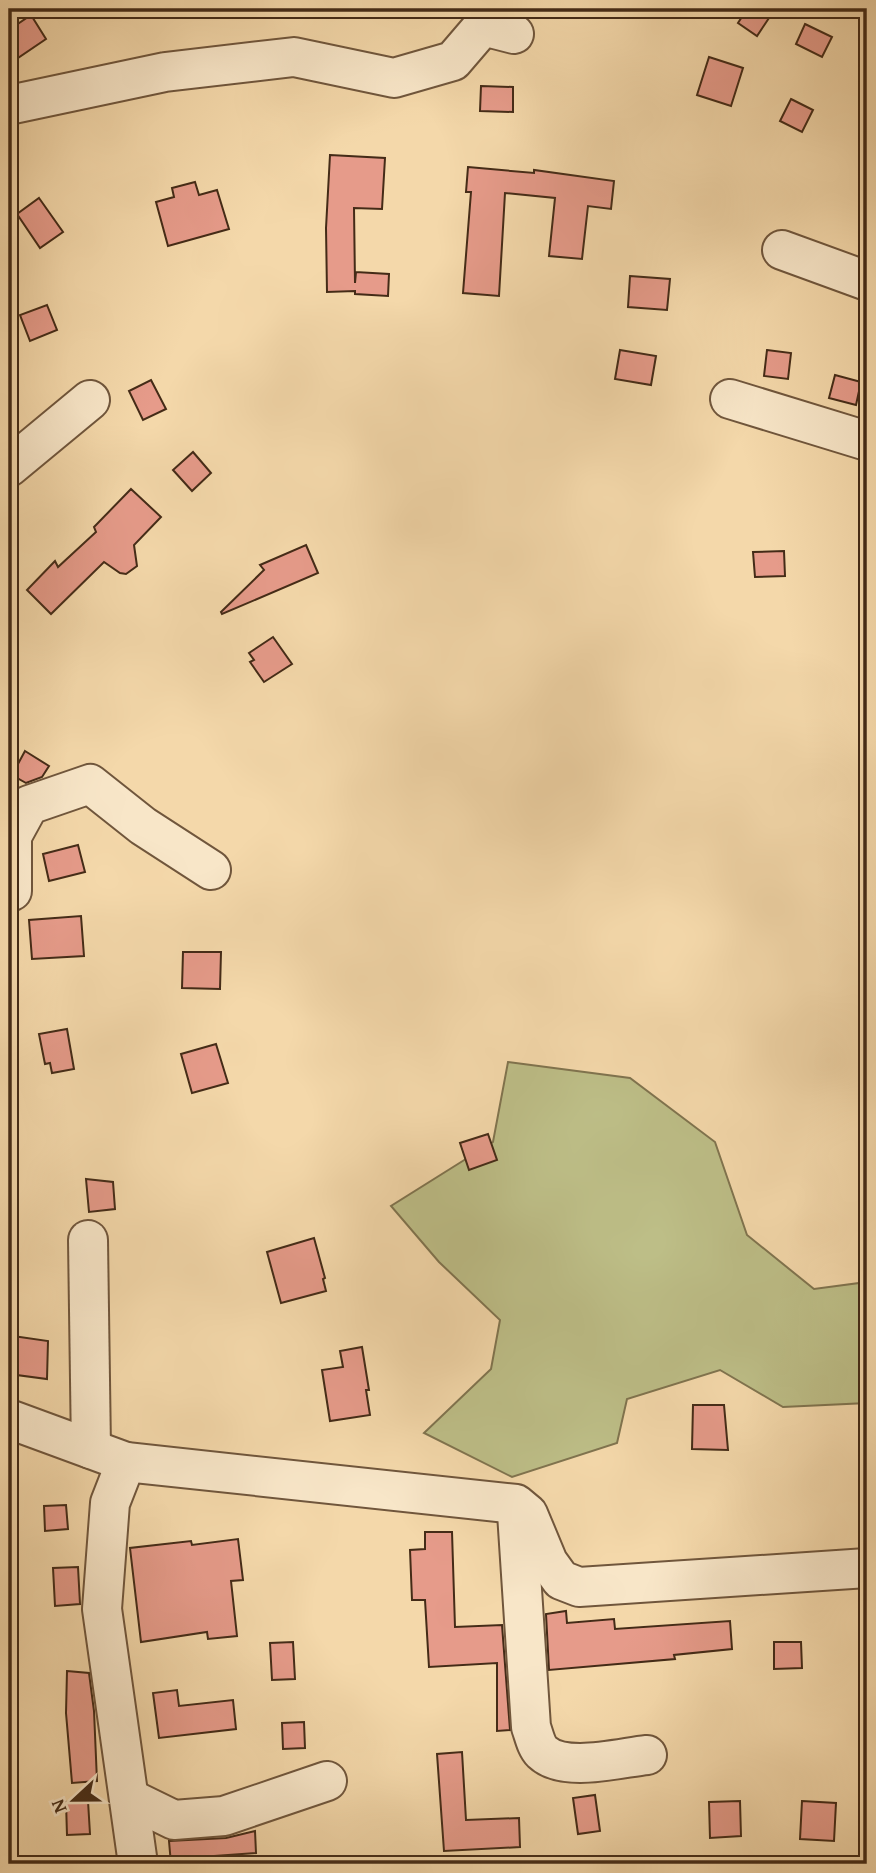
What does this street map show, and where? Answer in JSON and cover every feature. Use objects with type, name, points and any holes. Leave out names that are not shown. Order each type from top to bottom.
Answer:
[{"type":"street","points":[[9,105],[165,72],[293,57],[394,78],[453,61],[483,26],[514,34]]},
{"type":"street","points":[[782,250],[867,281]]},
{"type":"street","points":[[730,399],[867,441]]},
{"type":"street","points":[[9,467],[90,400]]},
{"type":"street","points":[[9,891],[12,891],[12,836],[29,806],[90,784],[143,826],[211,870]]},
{"type":"street","points":[[88,1240],[110,1503],[102,1609],[138,1864]]},
{"type":"street","points":[[9,1419],[108,1455],[516,1504],[528,1514],[548,1562],[561,1580],[579,1587],[867,1568]]},
{"type":"street","points":[[516,1504],[531,1727],[540,1751],[557,1762],[584,1763],[647,1755]]},
{"type":"street","points":[[128,1798],[174,1820],[224,1816],[327,1781]]},
{"type":"green space","points":[[508,1062],[630,1078],[715,1142],[747,1235],[814,1289],[867,1282],[867,1403],[783,1407],[720,1370],[627,1399],[617,1443],[512,1477],[424,1433],[491,1369],[500,1320],[439,1262],[391,1206],[493,1142]]},
{"type":"building","points":[[747,9],[775,9],[757,36],[738,23]]},
{"type":"building","points":[[31,15],[46,39],[9,64],[9,30]]},
{"type":"building","points":[[805,24],[832,37],[822,57],[796,44]]},
{"type":"building","points":[[709,57],[743,68],[731,106],[697,95]]},
{"type":"building","points":[[481,86],[513,87],[513,112],[480,111]]},
{"type":"building","points":[[791,99],[813,110],[802,132],[780,121]]},
{"type":"building","points":[[330,155],[385,158],[382,209],[354,208],[355,283],[356,272],[389,274],[388,296],[355,294],[355,291],[327,292],[326,228]]},
{"type":"building","points":[[468,167],[534,173],[534,170],[614,181],[611,209],[588,206],[582,259],[549,256],[555,198],[505,193],[499,296],[463,293],[471,192],[466,192]]},
{"type":"building","points":[[195,182],[199,195],[217,190],[229,229],[168,246],[156,202],[174,197],[172,188]]},
{"type":"building","points":[[39,198],[63,232],[40,248],[17,214]]},
{"type":"building","points":[[630,276],[670,279],[667,310],[628,307]]},
{"type":"building","points":[[47,305],[57,330],[30,341],[20,315]]},
{"type":"building","points":[[620,350],[656,356],[651,385],[615,379]]},
{"type":"building","points":[[767,350],[791,353],[788,379],[764,376]]},
{"type":"building","points":[[835,375],[861,382],[856,405],[829,398]]},
{"type":"building","points":[[151,380],[166,409],[143,420],[129,391]]},
{"type":"building","points":[[193,452],[211,473],[192,491],[173,470]]},
{"type":"building","points":[[131,489],[161,517],[134,545],[137,566],[126,574],[104,562],[51,614],[27,590],[55,561],[58,567],[96,532],[94,527]]},
{"type":"building","points":[[306,545],[318,573],[222,614],[221,612],[264,570],[260,565]]},
{"type":"building","points":[[784,551],[785,576],[755,577],[753,552]]},
{"type":"building","points":[[273,637],[292,664],[264,682],[250,662],[254,660],[249,653]]},
{"type":"building","points":[[25,751],[49,766],[42,777],[26,783],[12,775]]},
{"type":"building","points":[[78,845],[85,872],[49,881],[43,854]]},
{"type":"building","points":[[81,916],[84,956],[32,959],[29,920]]},
{"type":"building","points":[[183,952],[221,952],[220,989],[182,988]]},
{"type":"building","points":[[67,1029],[74,1069],[52,1073],[50,1063],[45,1064],[39,1034]]},
{"type":"building","points":[[216,1044],[228,1083],[192,1093],[181,1054]]},
{"type":"building","points":[[488,1134],[497,1160],[469,1170],[460,1143]]},
{"type":"building","points":[[86,1179],[113,1182],[115,1209],[89,1212]]},
{"type":"building","points":[[314,1238],[326,1291],[281,1303],[267,1252]]},
{"type":"building","points":[[13,1336],[48,1341],[47,1379],[17,1375]]},
{"type":"building","points":[[362,1347],[370,1415],[330,1421],[322,1370],[343,1367],[340,1351]]},
{"type":"building","points":[[693,1405],[724,1405],[728,1450],[692,1449]]},
{"type":"building","points":[[66,1505],[68,1529],[45,1531],[44,1506]]},
{"type":"building","points":[[425,1532],[452,1532],[455,1627],[502,1625],[510,1730],[497,1731],[497,1663],[429,1667],[425,1600],[412,1600],[410,1550],[425,1549]]},
{"type":"building","points":[[238,1539],[243,1580],[231,1581],[237,1636],[208,1639],[207,1632],[141,1642],[130,1548],[191,1541],[192,1545]]},
{"type":"building","points":[[78,1567],[80,1604],[55,1606],[53,1568]]},
{"type":"building","points":[[566,1611],[567,1623],[614,1619],[615,1629],[730,1621],[732,1649],[674,1655],[675,1659],[549,1670],[546,1614]]},
{"type":"building","points":[[293,1642],[295,1679],[272,1680],[270,1643]]},
{"type":"building","points":[[774,1642],[801,1642],[802,1668],[774,1669]]},
{"type":"building","points":[[67,1671],[89,1673],[94,1711],[97,1781],[72,1783],[66,1713]]},
{"type":"building","points":[[177,1690],[179,1706],[233,1700],[236,1729],[159,1738],[153,1693]]},
{"type":"building","points":[[304,1722],[305,1748],[283,1749],[282,1723]]},
{"type":"building","points":[[462,1752],[466,1820],[519,1818],[520,1847],[444,1851],[437,1754]]},
{"type":"building","points":[[595,1795],[600,1831],[578,1834],[573,1798]]},
{"type":"building","points":[[88,1801],[90,1834],[67,1835],[66,1802]]},
{"type":"building","points":[[740,1801],[741,1836],[710,1838],[709,1802]]},
{"type":"building","points":[[802,1801],[836,1803],[834,1841],[800,1839]]},
{"type":"building","points":[[255,1831],[256,1853],[201,1857],[201,1864],[171,1864],[169,1841],[226,1838]]}]
